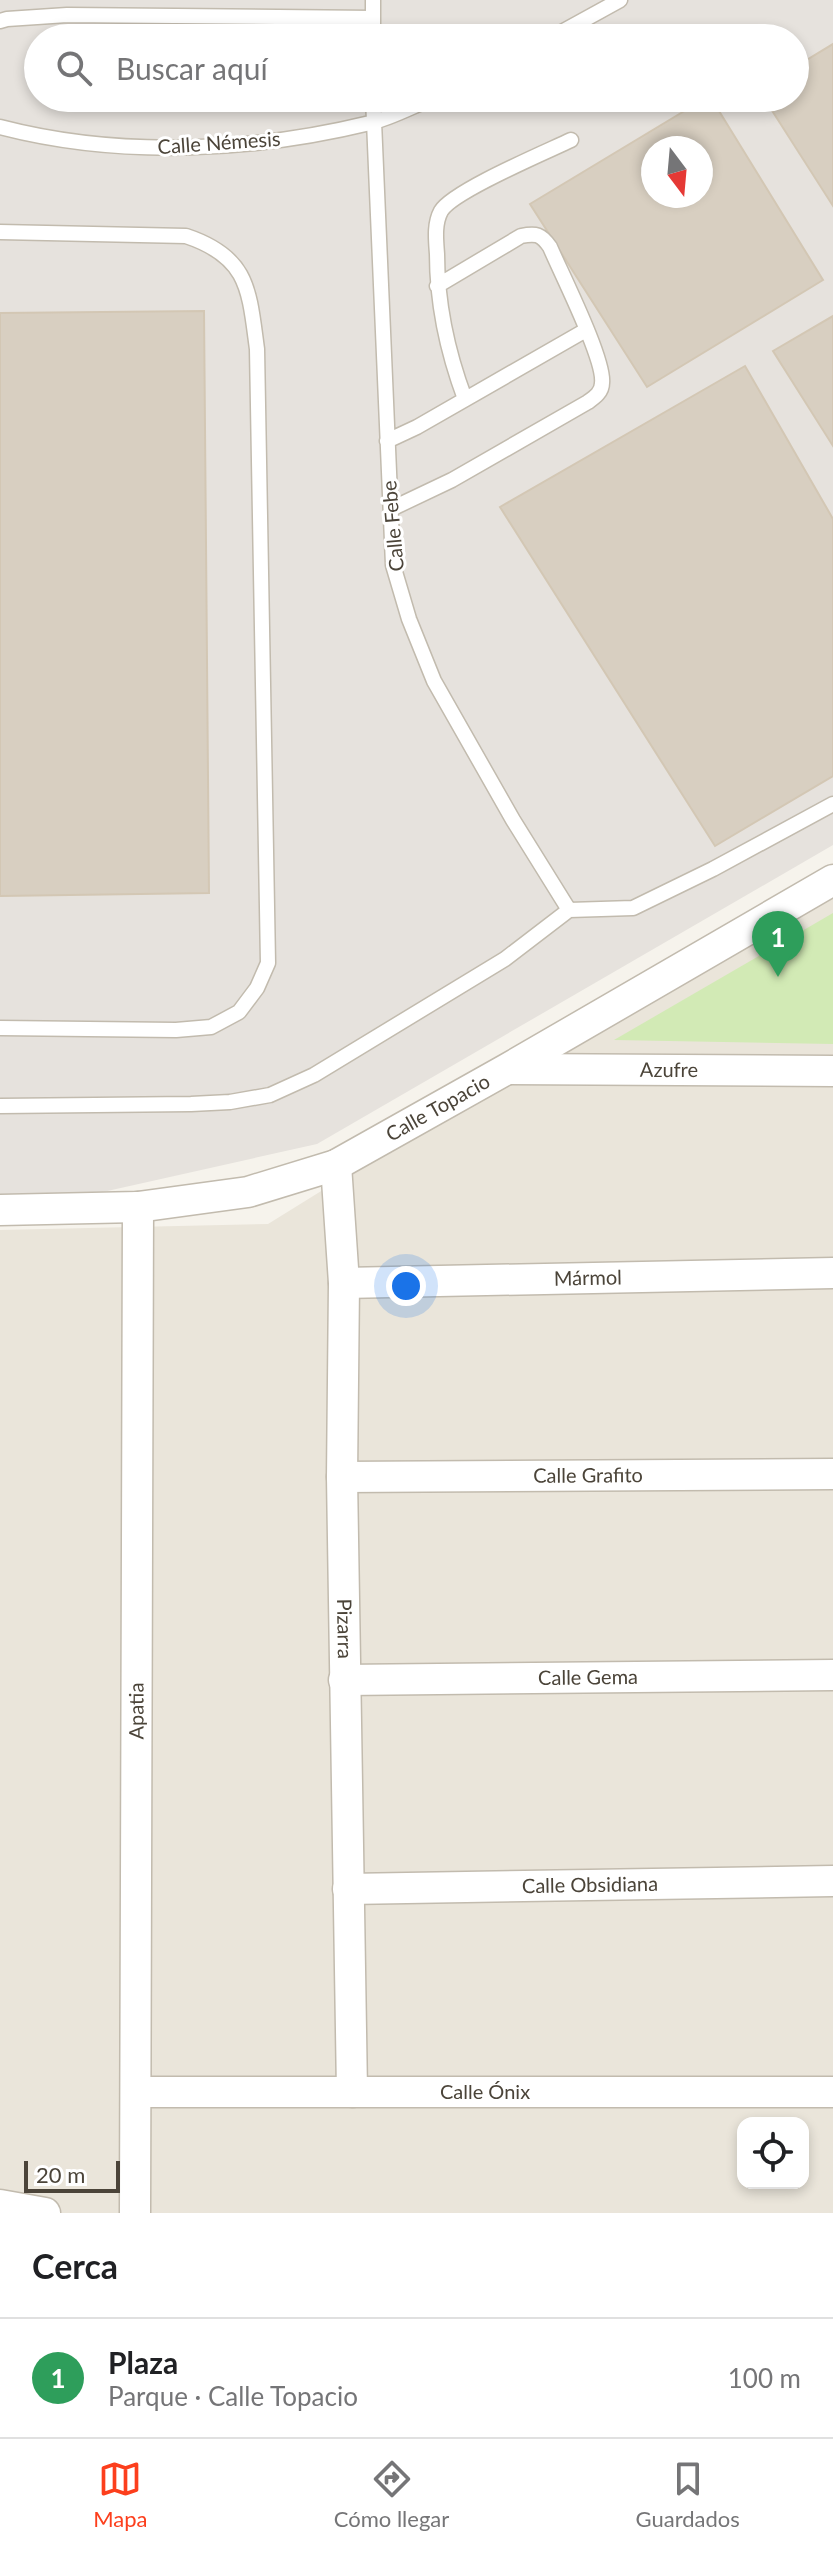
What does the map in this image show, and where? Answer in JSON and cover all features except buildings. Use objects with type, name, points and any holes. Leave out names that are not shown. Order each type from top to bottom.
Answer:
[{"type":"street","name":"Calle Topacio","points":[[0,1210],[138,1207],[248,1192],[336,1165],[833,880]]},
{"type":"street","name":"Azufre","points":[[507,1069],[833,1071]]},
{"type":"street","name":"Pizarra","points":[[336,1165],[344,1283],[344,1680],[352,2092]]},
{"type":"street","name":"Apatia","points":[[135,2213],[138,1207]]},
{"type":"street","name":"Mármol","points":[[344,1283],[833,1273]]},
{"type":"street","name":"Calle Grafito","points":[[342,1477],[833,1474]]},
{"type":"street","name":"Calle Gema","points":[[344,1680],[833,1675]]},
{"type":"street","name":"Calle Obsidiana","points":[[348,1889],[833,1881]]},
{"type":"street","name":"Calle Ónix","points":[[137,2092],[833,2092]]},
{"type":"street","points":[[0,2205],[45,2213]]},
{"type":"lane","points":[[373,0],[373,24]]},
{"type":"lane","points":[[576,24],[620,0]]},
{"type":"lane","points":[[0,21],[67,15],[373,18]]},
{"type":"lane","name":"Calle Febe","points":[[373,112],[393,565],[409,619],[434,681],[513,820],[569,910]]},
{"type":"lane","name":"Calle Némesis","points":[[0,127],[26,134],[137,148],[271,142],[373,122],[398,112]]},
{"type":"lane","points":[[465,399],[445,339],[437,286],[436,227],[442,209],[464,193],[571,140]]},
{"type":"lane","points":[[0,232],[186,236],[211,244],[234,264],[250,293],[257,349],[268,963],[257,988],[239,1012],[211,1027],[176,1030],[0,1028]]},
{"type":"lane","points":[[391,509],[452,480],[598,394],[603,384],[586,330],[550,247],[542,236],[534,233],[521,236],[437,286]]},
{"type":"lane","points":[[387,441],[586,330]]},
{"type":"lane","points":[[0,1106],[191,1104],[270,1095],[314,1075],[478,975],[540,934],[569,910],[633,908],[833,804]]},
{"type":"shaded area","points":[[0,0],[833,0],[833,845],[317,1144],[0,1215]]},
{"type":"shaded area","points":[[833,874],[833,2213],[0,2213],[0,1230],[268,1224]]},
{"type":"green space","points":[[833,913],[833,1044],[614,1040]]},
{"type":"place","name":"Plaza","points":[[778,977]]}]
